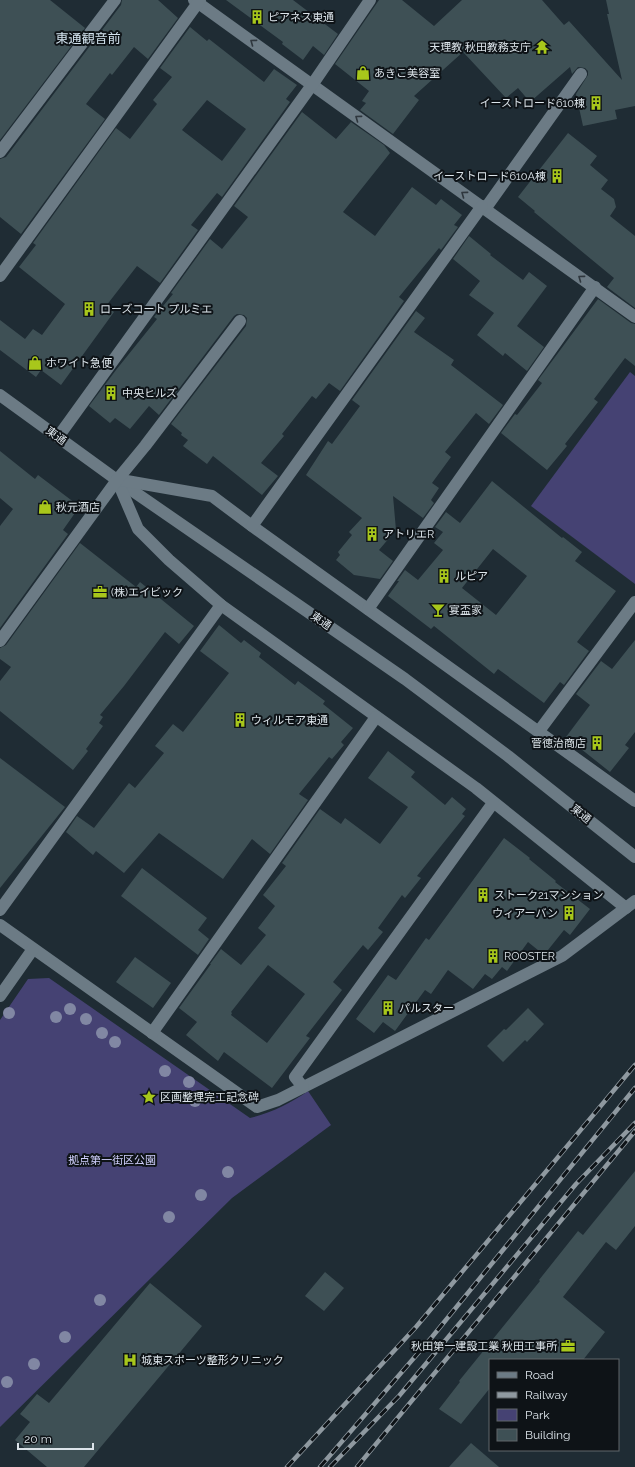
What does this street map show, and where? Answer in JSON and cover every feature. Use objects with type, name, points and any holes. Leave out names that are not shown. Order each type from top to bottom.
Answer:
[{"type":"street","points":[[0,152],[115,0]]},
{"type":"street","points":[[58,437],[312,85],[370,0]]},
{"type":"street","points":[[0,276],[198,1],[312,85],[635,317]]},
{"type":"street","points":[[252,526],[581,74]]},
{"type":"street","points":[[368,609],[595,287]]},
{"type":"street","points":[[0,641],[117,480],[145,446],[240,321]]},
{"type":"street","name":"東通","points":[[0,395],[117,480],[405,678],[508,756],[635,857]]},
{"type":"street","points":[[117,480],[212,496],[635,801]]},
{"type":"street","points":[[0,925],[257,1107],[278,1100],[562,956],[631,905],[493,803],[476,788],[376,718],[221,604],[169,560],[138,529],[117,480]]},
{"type":"street","points":[[539,731],[635,602]]},
{"type":"street","points":[[0,910],[221,604]]},
{"type":"street","points":[[152,1033],[376,718]]},
{"type":"street","points":[[302,1087],[295,1076],[493,803]]},
{"type":"street","points":[[0,996],[33,949]]},
{"type":"green space","points":[[630,372],[635,376],[635,584],[531,506]]},
{"type":"green space","name":"拠点第一街区公園","points":[[49,978],[250,1118],[280,1107],[295,1100],[308,1091],[331,1125],[232,1198],[0,1427],[0,1020],[28,979]]},
{"type":"building","points":[[0,0],[50,0],[85,28],[0,140]]},
{"type":"building","points":[[122,0],[158,0],[178,18],[148,59],[134,47],[112,75],[110,73],[86,104],[105,119],[21,234],[0,217],[0,159],[6,157],[121,5]]},
{"type":"building","points":[[226,0],[293,0],[338,34],[324,55],[313,46],[303,60],[282,44],[283,42]]},
{"type":"building","points":[[379,0],[402,0],[434,26],[462,0],[542,0],[564,25],[569,21],[622,80],[607,14],[609,14],[606,0],[635,0],[635,106],[615,110],[617,119],[583,126],[576,94],[588,75],[588,71],[585,68],[578,67],[572,74],[570,67],[530,102],[518,88],[506,98],[463,52],[414,96],[419,100],[393,134],[360,110],[366,103],[362,101],[369,91],[335,64]]},
{"type":"building","points":[[190,27],[207,41],[209,39],[264,82],[274,69],[297,85],[286,99],[290,102],[222,197],[217,193],[191,225],[198,230],[160,283],[137,266],[106,306],[114,312],[61,385],[41,370],[36,377],[0,350],[0,320],[25,339],[33,329],[42,335],[65,304],[19,267],[36,245],[33,243],[116,128],[130,139],[157,104],[153,100],[172,77],[160,68]],"holes":[[[207,100],[246,129],[222,161],[182,130]]]},
{"type":"building","points":[[302,112],[336,139],[351,122],[384,145],[390,153],[343,212],[375,236],[412,187],[436,205],[441,199],[462,215],[454,225],[458,227],[441,250],[439,248],[399,297],[404,301],[340,391],[329,383],[316,399],[312,396],[282,434],[284,436],[261,463],[278,476],[262,495],[213,456],[207,464],[183,446],[188,440],[171,424],[246,326],[247,318],[244,315],[237,314],[234,316],[159,415],[149,406],[130,429],[115,418],[110,423],[89,406],[157,319],[154,317],[173,294],[171,293],[210,239],[222,249],[248,217],[234,206]]},
{"type":"building","points":[[568,133],[597,156],[590,165],[608,180],[601,189],[614,199],[616,207],[610,216],[635,236],[635,308],[607,287],[614,278],[518,197]]},
{"type":"building","points":[[469,236],[491,254],[490,255],[523,280],[529,272],[547,286],[517,326],[544,347],[527,371],[505,353],[503,356],[477,335],[494,313],[469,295],[480,281],[453,259]]},
{"type":"building","points":[[598,299],[631,323],[635,324],[635,366],[625,358],[594,399],[598,402],[565,444],[567,446],[547,470],[501,433],[515,414],[517,415],[542,383],[538,380]]},
{"type":"building","points":[[416,311],[425,318],[414,332],[454,360],[451,365],[503,405],[489,424],[476,413],[445,452],[451,457],[432,483],[439,488],[431,500],[434,503],[423,518],[393,496],[396,530],[379,550],[393,561],[380,579],[354,575],[336,560],[340,555],[338,552],[352,535],[349,532],[362,518],[306,475],[328,441],[332,444],[360,406],[352,400]]},
{"type":"building","points":[[0,451],[35,479],[38,475],[75,503],[75,513],[63,530],[68,534],[0,628],[0,526],[13,509],[0,498]]},
{"type":"building","points":[[492,481],[562,538],[563,537],[582,552],[575,561],[616,591],[577,642],[589,651],[564,685],[560,682],[544,703],[498,669],[494,674],[434,626],[431,629],[388,596],[405,570],[418,580],[443,550],[434,543],[443,532],[435,527],[446,512],[460,523]],"holes":[[[493,549],[527,576],[496,615],[462,588]]]},
{"type":"building","points":[[80,543],[136,587],[140,582],[194,626],[179,644],[165,632],[100,715],[103,717],[99,723],[103,726],[86,749],[88,751],[73,770],[0,711],[0,681],[11,667],[0,659],[0,648],[6,645]]},
{"type":"building","points":[[219,625],[241,643],[244,640],[261,653],[259,657],[295,685],[298,681],[325,701],[323,704],[353,728],[341,742],[344,745],[332,759],[329,757],[299,794],[308,800],[270,854],[252,839],[223,879],[159,833],[124,873],[96,851],[93,855],[66,832],[77,816],[94,828],[129,783],[135,788],[164,753],[155,746],[173,724],[183,732],[229,673],[200,651]]},
{"type":"building","points":[[635,640],[635,732],[625,745],[629,748],[610,772],[566,737],[590,705],[576,694],[601,661],[612,669]]},
{"type":"building","points":[[388,751],[415,772],[411,777],[445,805],[452,797],[466,809],[462,814],[465,816],[417,876],[421,878],[405,898],[402,895],[378,928],[383,932],[368,950],[363,945],[333,982],[342,990],[306,1036],[310,1038],[272,1088],[224,1052],[218,1061],[186,1035],[197,1022],[179,1008],[221,949],[241,965],[266,935],[258,928],[275,906],[263,895],[286,866],[282,863],[320,809],[341,824],[345,818],[380,844],[408,807],[368,778]],"holes":[[[268,965],[305,994],[267,1043],[231,1015],[231,1012]]]},
{"type":"building","points":[[0,758],[65,807],[0,888]]},
{"type":"building","points":[[504,838],[530,858],[529,859],[556,881],[555,882],[590,909],[570,935],[564,930],[544,955],[528,942],[507,971],[502,967],[492,979],[485,974],[473,989],[448,970],[431,994],[425,990],[395,1031],[383,1022],[374,1033],[356,1019],[388,975],[396,980],[426,938],[429,940]]},
{"type":"building","points":[[142,868],[207,918],[198,930],[209,939],[198,955],[121,896]]},
{"type":"building","points":[[135,957],[171,983],[153,1008],[116,982]]},
{"type":"building","points":[[528,1008],[544,1024],[527,1042],[525,1040],[503,1062],[487,1046]]},
{"type":"building","points":[[635,1171],[635,1226],[616,1250],[606,1242],[563,1297],[605,1332],[584,1359],[489,1359],[489,1389],[461,1424],[439,1409],[460,1382],[459,1381],[540,1281],[539,1280],[578,1231],[583,1235]]},
{"type":"building","points":[[325,1272],[344,1288],[324,1311],[305,1296]]},
{"type":"building","name":"城東スポーツ整形クリニック","points":[[150,1283],[202,1326],[84,1467],[47,1467],[15,1440],[30,1422],[20,1414],[37,1394],[49,1403]]},
{"type":"building","points":[[471,1443],[499,1467],[449,1467]]},
{"type":"railway","points":[[287,1467],[416,1327],[635,1065]]},
{"type":"railway","points":[[320,1467],[432,1337],[635,1088]]},
{"type":"railway","points":[[330,1467],[399,1396],[576,1184],[635,1123]]},
{"type":"railway","points":[[357,1467],[635,1131]]},
{"type":"place","name":"ピアネス東通","points":[[257,17]]},
{"type":"place","name":"天理教 秋田教務支庁","points":[[542,47]]},
{"type":"place","name":"あきこ美容室","points":[[363,73]]},
{"type":"place","name":"イーストロード610棟","points":[[596,103]]},
{"type":"place","name":"イーストロード610A棟","points":[[557,176]]},
{"type":"place","name":"ローズコート プルミエ","points":[[89,309]]},
{"type":"place","name":"ホワイト急便","points":[[35,363]]},
{"type":"place","name":"中央ヒルズ","points":[[111,393]]},
{"type":"place","name":"秋元酒店","points":[[45,507]]},
{"type":"place","name":"アトリエR","points":[[372,534]]},
{"type":"place","name":"ルピア","points":[[444,576]]},
{"type":"place","name":"(株)エイビック","points":[[100,592]]},
{"type":"place","name":"宴盃家","points":[[438,610]]},
{"type":"place","name":"ウィルモア東通","points":[[240,720]]},
{"type":"place","name":"菅徳治商店","points":[[597,743]]},
{"type":"place","name":"ストーク21マンション","points":[[483,895]]},
{"type":"place","name":"ウィアーバン","points":[[569,913]]},
{"type":"place","name":"ROOSTER","points":[[493,956]]},
{"type":"place","name":"パルスター","points":[[388,1008]]},
{"type":"place","name":"区画整理完工記念碑","points":[[149,1097]]},
{"type":"place","name":"秋田第一建設工業 秋田工事所","points":[[568,1346]]},
{"type":"place","name":"城東スポーツ整形クリニック","points":[[130,1360]]},
{"type":"district","name":"東通観音前","points":[[88,38]]}]
